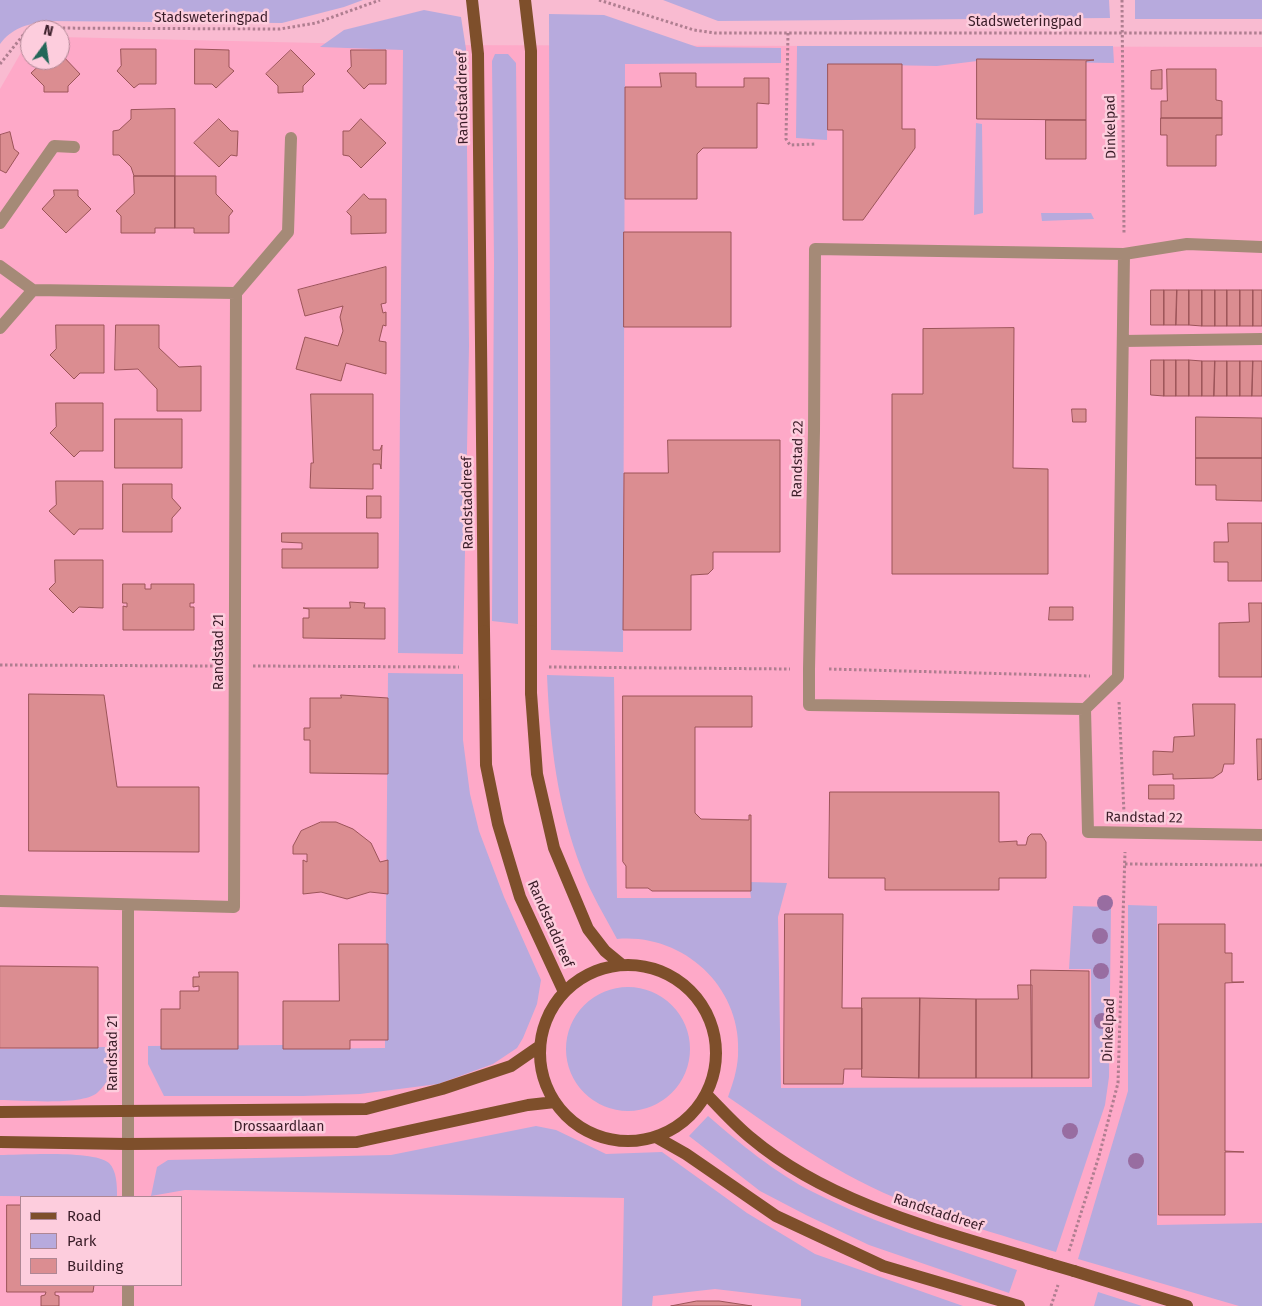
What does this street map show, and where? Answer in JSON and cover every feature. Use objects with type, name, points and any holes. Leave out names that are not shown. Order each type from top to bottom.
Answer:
[{"type":"main road","name":"Randstaddreef","points":[[472,0],[478,54],[486,765],[498,824],[520,897],[564,992]]},
{"type":"main road","points":[[524,0],[531,51],[530,631],[531,693],[537,774],[554,848],[588,929],[605,951],[622,965]]},
{"type":"main road","points":[[622,965],[661,972],[691,992],[708,1016],[715,1042],[716,1062],[707,1095],[696,1111],[681,1124],[656,1137],[613,1140],[591,1133],[572,1121],[554,1102],[542,1075],[540,1046],[542,1033],[550,1011],[564,992],[594,972],[622,965]]},
{"type":"main road","name":"Drossaardlaan","points":[[0,1112],[366,1109],[442,1089],[511,1066],[540,1046]]},
{"type":"main road","name":"Randstaddreef","points":[[707,1095],[751,1138],[793,1166],[840,1193],[904,1219],[1187,1306]]},
{"type":"main road","name":"Drossaardlaan","points":[[0,1142],[128,1144],[358,1142],[528,1105],[554,1102]]},
{"type":"main road","points":[[656,1137],[686,1154],[776,1216],[883,1266],[1019,1306]]},
{"type":"street","points":[[0,266],[34,290],[236,292],[288,232],[291,138]]},
{"type":"street","points":[[0,223],[54,146],[74,147]]},
{"type":"street","name":"Randstad 22","points":[[1262,247],[1187,244],[1124,254],[814,249],[814,431],[809,669],[810,705],[1085,709],[1088,832],[1262,835]]},
{"type":"street","points":[[1085,709],[1118,676],[1124,254]]},
{"type":"street","points":[[0,328],[34,290]]},
{"type":"street","name":"Randstad 21","points":[[0,901],[234,907],[236,292]]},
{"type":"street","points":[[1123,341],[1262,339]]},
{"type":"street","name":"Randstad 21","points":[[128,905],[128,1196]]},
{"type":"street","points":[[128,1286],[128,1306]]},
{"type":"path","name":"Stadsweteringpad","points":[[70,30],[290,29],[316,23],[380,0]]},
{"type":"path","name":"Stadsweteringpad","points":[[599,0],[694,30],[714,33],[1262,33]]},
{"type":"path","name":"Dinkelpad","points":[[1122,0],[1124,254]]},
{"type":"path","points":[[788,33],[786,139],[790,145],[815,144]]},
{"type":"path","points":[[0,64],[20,39]]},
{"type":"path","points":[[0,665],[459,667]]},
{"type":"path","points":[[546,667],[809,669],[1118,676]]},
{"type":"path","name":"Dinkelpad","points":[[1088,1192],[1118,1083],[1125,832],[1118,676]]},
{"type":"path","points":[[1125,864],[1262,865]]},
{"type":"shaded area","points":[[70,37],[403,45],[1262,47],[1262,1306],[0,1306],[0,89],[20,54],[20,70],[70,70]]},
{"type":"green space","points":[[0,0],[363,0],[344,7],[282,23],[20,20],[20,28],[9,34],[0,44]]},
{"type":"green space","points":[[663,0],[1109,0],[1110,18],[718,21]]},
{"type":"green space","points":[[1135,0],[1262,0],[1262,19],[1135,19]]},
{"type":"green space","points":[[424,10],[461,17],[466,49],[469,346],[463,654],[398,653],[403,50],[320,47],[344,30]]},
{"type":"green space","points":[[549,14],[604,15],[697,47],[781,48],[781,63],[625,64],[623,652],[551,650]]},
{"type":"green space","points":[[797,46],[1113,46],[1114,63],[977,61],[937,66],[828,64],[827,140],[796,138]]},
{"type":"green space","points":[[495,54],[508,54],[516,63],[518,624],[492,621],[494,263],[492,61]]},
{"type":"green space","points":[[976,123],[982,124],[983,213],[974,215]]},
{"type":"green space","points":[[1041,213],[1091,213],[1094,219],[1042,221]]},
{"type":"green space","points":[[388,673],[463,674],[463,740],[470,794],[479,831],[504,897],[541,980],[537,1004],[523,1038],[517,1048],[493,1064],[438,1084],[360,1094],[164,1096],[148,1064],[148,1046],[284,1045],[286,1049],[385,1048]]},
{"type":"green space","points":[[547,675],[614,677],[617,898],[751,898],[749,882],[787,883],[778,917],[781,1088],[1092,1087],[1091,969],[1069,969],[1073,906],[1111,907],[1109,1077],[1105,1105],[1056,1252],[922,1209],[871,1187],[816,1156],[728,1097],[738,1056],[737,1031],[731,1008],[720,988],[704,970],[686,955],[665,945],[642,940],[617,939],[586,879],[566,822],[556,774],[550,725]]},
{"type":"green space","points":[[1128,905],[1157,906],[1157,1225],[1262,1223],[1262,1306],[1239,1306],[1078,1259],[1128,1091]]},
{"type":"green space","points":[[628,987],[652,992],[672,1005],[685,1025],[690,1049],[685,1073],[672,1093],[652,1106],[628,1111],[604,1106],[584,1093],[571,1073],[566,1049],[571,1025],[584,1005],[604,992]]},
{"type":"green space","points":[[105,1047],[120,1049],[112,1072],[102,1089],[97,1093],[78,1100],[65,1101],[0,1100],[0,1049]]},
{"type":"green space","points":[[708,1116],[772,1167],[813,1192],[888,1225],[1017,1270],[1009,1293],[869,1245],[760,1191],[689,1136]]},
{"type":"green space","points":[[536,1126],[556,1130],[606,1154],[662,1152],[747,1213],[815,1254],[963,1306],[801,1306],[801,1299],[715,1289],[653,1296],[652,1306],[622,1306],[624,1198],[185,1190],[151,1196],[157,1167],[168,1160],[391,1155]]},
{"type":"green space","points":[[0,1155],[89,1156],[109,1163],[114,1170],[116,1179],[117,1196],[0,1196]]},
{"type":"green space","points":[[1098,1292],[1142,1306],[1094,1306]]},
{"type":"building","points":[[121,49],[156,49],[156,84],[139,84],[134,88],[117,71],[121,66]]},
{"type":"building","points":[[195,49],[229,50],[229,67],[234,71],[216,88],[212,84],[195,84]]},
{"type":"building","points":[[291,50],[315,74],[303,86],[303,92],[278,93],[278,86],[266,74]]},
{"type":"building","points":[[351,50],[386,50],[386,84],[369,84],[364,89],[347,71],[351,67]]},
{"type":"building","points":[[977,59],[1094,60],[1086,61],[1086,120],[977,119]]},
{"type":"building","points":[[70,64],[80,74],[68,86],[68,92],[44,92],[44,86],[31,73],[34,70],[70,70]]},
{"type":"building","points":[[828,64],[902,64],[902,129],[915,129],[915,148],[863,220],[843,220],[843,130],[828,130]]},
{"type":"building","points":[[1167,69],[1216,69],[1216,100],[1222,101],[1222,118],[1161,118],[1161,101],[1167,101]]},
{"type":"building","points":[[1162,70],[1162,89],[1151,89],[1151,71]]},
{"type":"building","points":[[660,73],[696,73],[696,87],[744,87],[744,78],[769,78],[769,104],[757,103],[757,148],[703,148],[697,154],[697,199],[625,199],[625,87],[661,87]]},
{"type":"building","points":[[175,109],[175,176],[134,176],[131,167],[119,155],[113,155],[113,131],[119,130],[131,119],[131,110]]},
{"type":"building","points":[[1161,118],[1222,118],[1222,135],[1216,135],[1216,166],[1167,166],[1167,135],[1161,135]]},
{"type":"building","points":[[219,119],[231,131],[238,131],[237,156],[231,155],[219,167],[194,143]]},
{"type":"building","points":[[361,119],[386,143],[361,168],[349,156],[343,155],[343,131],[349,131]]},
{"type":"building","points":[[1046,120],[1086,120],[1086,159],[1046,159]]},
{"type":"building","points":[[10,132],[14,149],[19,153],[6,173],[0,170],[0,135]]},
{"type":"building","points":[[134,176],[175,176],[175,228],[155,228],[155,233],[121,233],[121,216],[116,211],[134,194]]},
{"type":"building","points":[[175,176],[216,176],[216,194],[233,211],[229,216],[229,233],[194,233],[194,228],[175,228]]},
{"type":"building","points":[[54,190],[78,190],[78,196],[91,209],[66,233],[42,209],[54,196]]},
{"type":"building","points":[[364,194],[369,199],[386,199],[386,233],[351,234],[351,216],[347,212]]},
{"type":"building","points":[[624,232],[731,232],[731,327],[624,327]]},
{"type":"building","points":[[386,267],[386,303],[381,304],[383,313],[386,312],[386,326],[383,325],[379,341],[386,342],[386,374],[346,363],[341,381],[296,369],[305,337],[338,346],[343,331],[340,317],[343,306],[305,316],[298,290]]},
{"type":"building","points":[[1151,290],[1164,290],[1164,325],[1151,325]]},
{"type":"building","points":[[1164,290],[1177,290],[1176,325],[1164,325]]},
{"type":"building","points":[[1177,290],[1189,290],[1189,325],[1176,325]]},
{"type":"building","points":[[1189,290],[1202,290],[1202,326],[1189,325]]},
{"type":"building","points":[[1202,290],[1215,290],[1215,326],[1202,326]]},
{"type":"building","points":[[1215,290],[1227,290],[1227,326],[1215,326]]},
{"type":"building","points":[[1227,290],[1240,290],[1240,326],[1227,326]]},
{"type":"building","points":[[1240,290],[1253,290],[1253,326],[1240,326]]},
{"type":"building","points":[[1253,290],[1262,290],[1262,326],[1253,326]]},
{"type":"building","points":[[56,325],[104,325],[104,373],[80,373],[74,379],[50,355],[56,349]]},
{"type":"building","points":[[116,325],[159,325],[159,348],[179,367],[201,366],[201,411],[157,411],[157,389],[138,369],[115,370]]},
{"type":"building","points":[[1014,328],[1013,468],[1048,469],[1048,574],[892,574],[892,394],[923,394],[923,329]]},
{"type":"building","points":[[1151,360],[1164,360],[1164,396],[1151,395]]},
{"type":"building","points":[[1164,360],[1176,360],[1176,396],[1164,396]]},
{"type":"building","points":[[1176,360],[1189,360],[1189,396],[1176,396]]},
{"type":"building","points":[[1189,360],[1202,361],[1202,396],[1189,396]]},
{"type":"building","points":[[1202,361],[1215,361],[1214,396],[1202,396]]},
{"type":"building","points":[[1215,361],[1227,361],[1227,396],[1214,396]]},
{"type":"building","points":[[1227,361],[1240,361],[1240,396],[1227,396]]},
{"type":"building","points":[[1240,361],[1253,361],[1252,396],[1240,396]]},
{"type":"building","points":[[1253,361],[1262,361],[1262,396],[1252,396]]},
{"type":"building","points":[[311,394],[373,394],[373,450],[380,450],[382,445],[381,469],[380,464],[373,464],[373,489],[310,488],[311,463],[313,463]]},
{"type":"building","points":[[56,403],[103,403],[103,451],[80,451],[74,457],[50,433],[56,427]]},
{"type":"building","points":[[1072,409],[1086,409],[1086,422],[1073,422]]},
{"type":"building","points":[[1196,417],[1262,418],[1262,458],[1196,458]]},
{"type":"building","points":[[115,419],[182,419],[182,468],[115,468]]},
{"type":"building","points":[[668,440],[780,440],[780,552],[713,552],[713,569],[708,574],[691,575],[691,630],[623,630],[624,473],[668,473]]},
{"type":"building","points":[[1196,458],[1262,458],[1262,501],[1216,500],[1216,485],[1196,485]]},
{"type":"building","points":[[56,481],[103,481],[103,529],[79,529],[74,535],[49,511],[56,505]]},
{"type":"building","points":[[123,484],[172,484],[172,498],[181,508],[172,518],[172,532],[123,532]]},
{"type":"building","points":[[367,496],[381,496],[381,518],[367,518]]},
{"type":"building","points":[[1228,523],[1262,523],[1262,581],[1228,581],[1228,562],[1214,562],[1214,542],[1228,542]]},
{"type":"building","points":[[282,533],[378,533],[378,568],[282,568],[282,549],[302,549],[302,543],[282,542]]},
{"type":"building","points":[[55,560],[103,560],[103,608],[79,607],[73,613],[49,589],[55,583]]},
{"type":"building","points":[[123,584],[145,584],[145,589],[151,589],[151,584],[194,584],[194,603],[190,603],[190,607],[194,607],[194,630],[123,630],[123,606],[127,607],[127,603],[123,603]]},
{"type":"building","points":[[350,602],[365,603],[364,608],[385,608],[385,639],[303,638],[303,618],[309,618],[309,609],[303,608],[350,608]]},
{"type":"building","points":[[1249,603],[1262,603],[1262,677],[1219,677],[1219,623],[1249,622]]},
{"type":"building","points":[[1050,607],[1073,607],[1073,620],[1049,620]]},
{"type":"building","points":[[29,694],[104,695],[117,787],[199,787],[199,852],[29,851]]},
{"type":"building","points":[[341,695],[388,698],[388,774],[310,773],[310,740],[304,740],[304,728],[310,728],[310,698],[341,698]]},
{"type":"building","points":[[623,696],[752,696],[752,727],[695,727],[695,813],[701,819],[749,820],[749,815],[751,815],[751,891],[652,891],[648,888],[626,888],[626,866],[623,862]]},
{"type":"building","points":[[1193,704],[1235,704],[1234,764],[1224,764],[1222,772],[1213,778],[1173,779],[1173,774],[1153,775],[1153,751],[1173,752],[1174,737],[1194,736]]},
{"type":"building","points":[[1257,739],[1262,739],[1262,779],[1258,780]]},
{"type":"building","points":[[1149,785],[1174,785],[1174,799],[1149,799]]},
{"type":"building","points":[[830,792],[999,792],[999,842],[1017,841],[1017,845],[1026,845],[1031,834],[1041,834],[1046,842],[1046,878],[999,878],[999,890],[885,890],[885,878],[829,878]]},
{"type":"building","points":[[321,822],[336,822],[353,829],[371,843],[380,862],[388,860],[388,894],[370,892],[347,899],[321,892],[303,894],[303,860],[307,862],[307,854],[293,854],[293,846],[301,831]]},
{"type":"building","points":[[785,914],[843,914],[842,1008],[862,1008],[862,1069],[844,1069],[843,1084],[784,1084]]},
{"type":"building","points":[[1159,924],[1225,924],[1225,953],[1232,953],[1232,982],[1244,982],[1225,983],[1225,1151],[1244,1152],[1225,1152],[1225,1215],[1159,1215]]},
{"type":"building","points":[[339,944],[388,944],[388,1040],[350,1040],[350,1049],[283,1049],[283,1001],[339,1001]]},
{"type":"building","points":[[0,966],[98,967],[98,1048],[0,1048]]},
{"type":"building","points":[[1031,970],[1089,971],[1089,1078],[1032,1078]]},
{"type":"building","points":[[199,972],[238,972],[238,1049],[161,1049],[161,1009],[180,1009],[180,991],[199,991],[199,986],[193,987],[193,977],[199,977]]},
{"type":"building","points":[[1018,985],[1032,985],[1032,1078],[976,1078],[976,999],[1018,999]]},
{"type":"building","points":[[862,998],[920,998],[919,1078],[862,1077]]},
{"type":"building","points":[[920,998],[976,999],[976,1078],[919,1078]]},
{"type":"building","points":[[7,1205],[20,1205],[20,1286],[94,1286],[93,1292],[55,1292],[55,1295],[59,1296],[59,1306],[41,1306],[41,1296],[45,1295],[46,1292],[7,1292]]},
{"type":"building","points":[[697,1301],[719,1301],[752,1306],[671,1306]]}]
